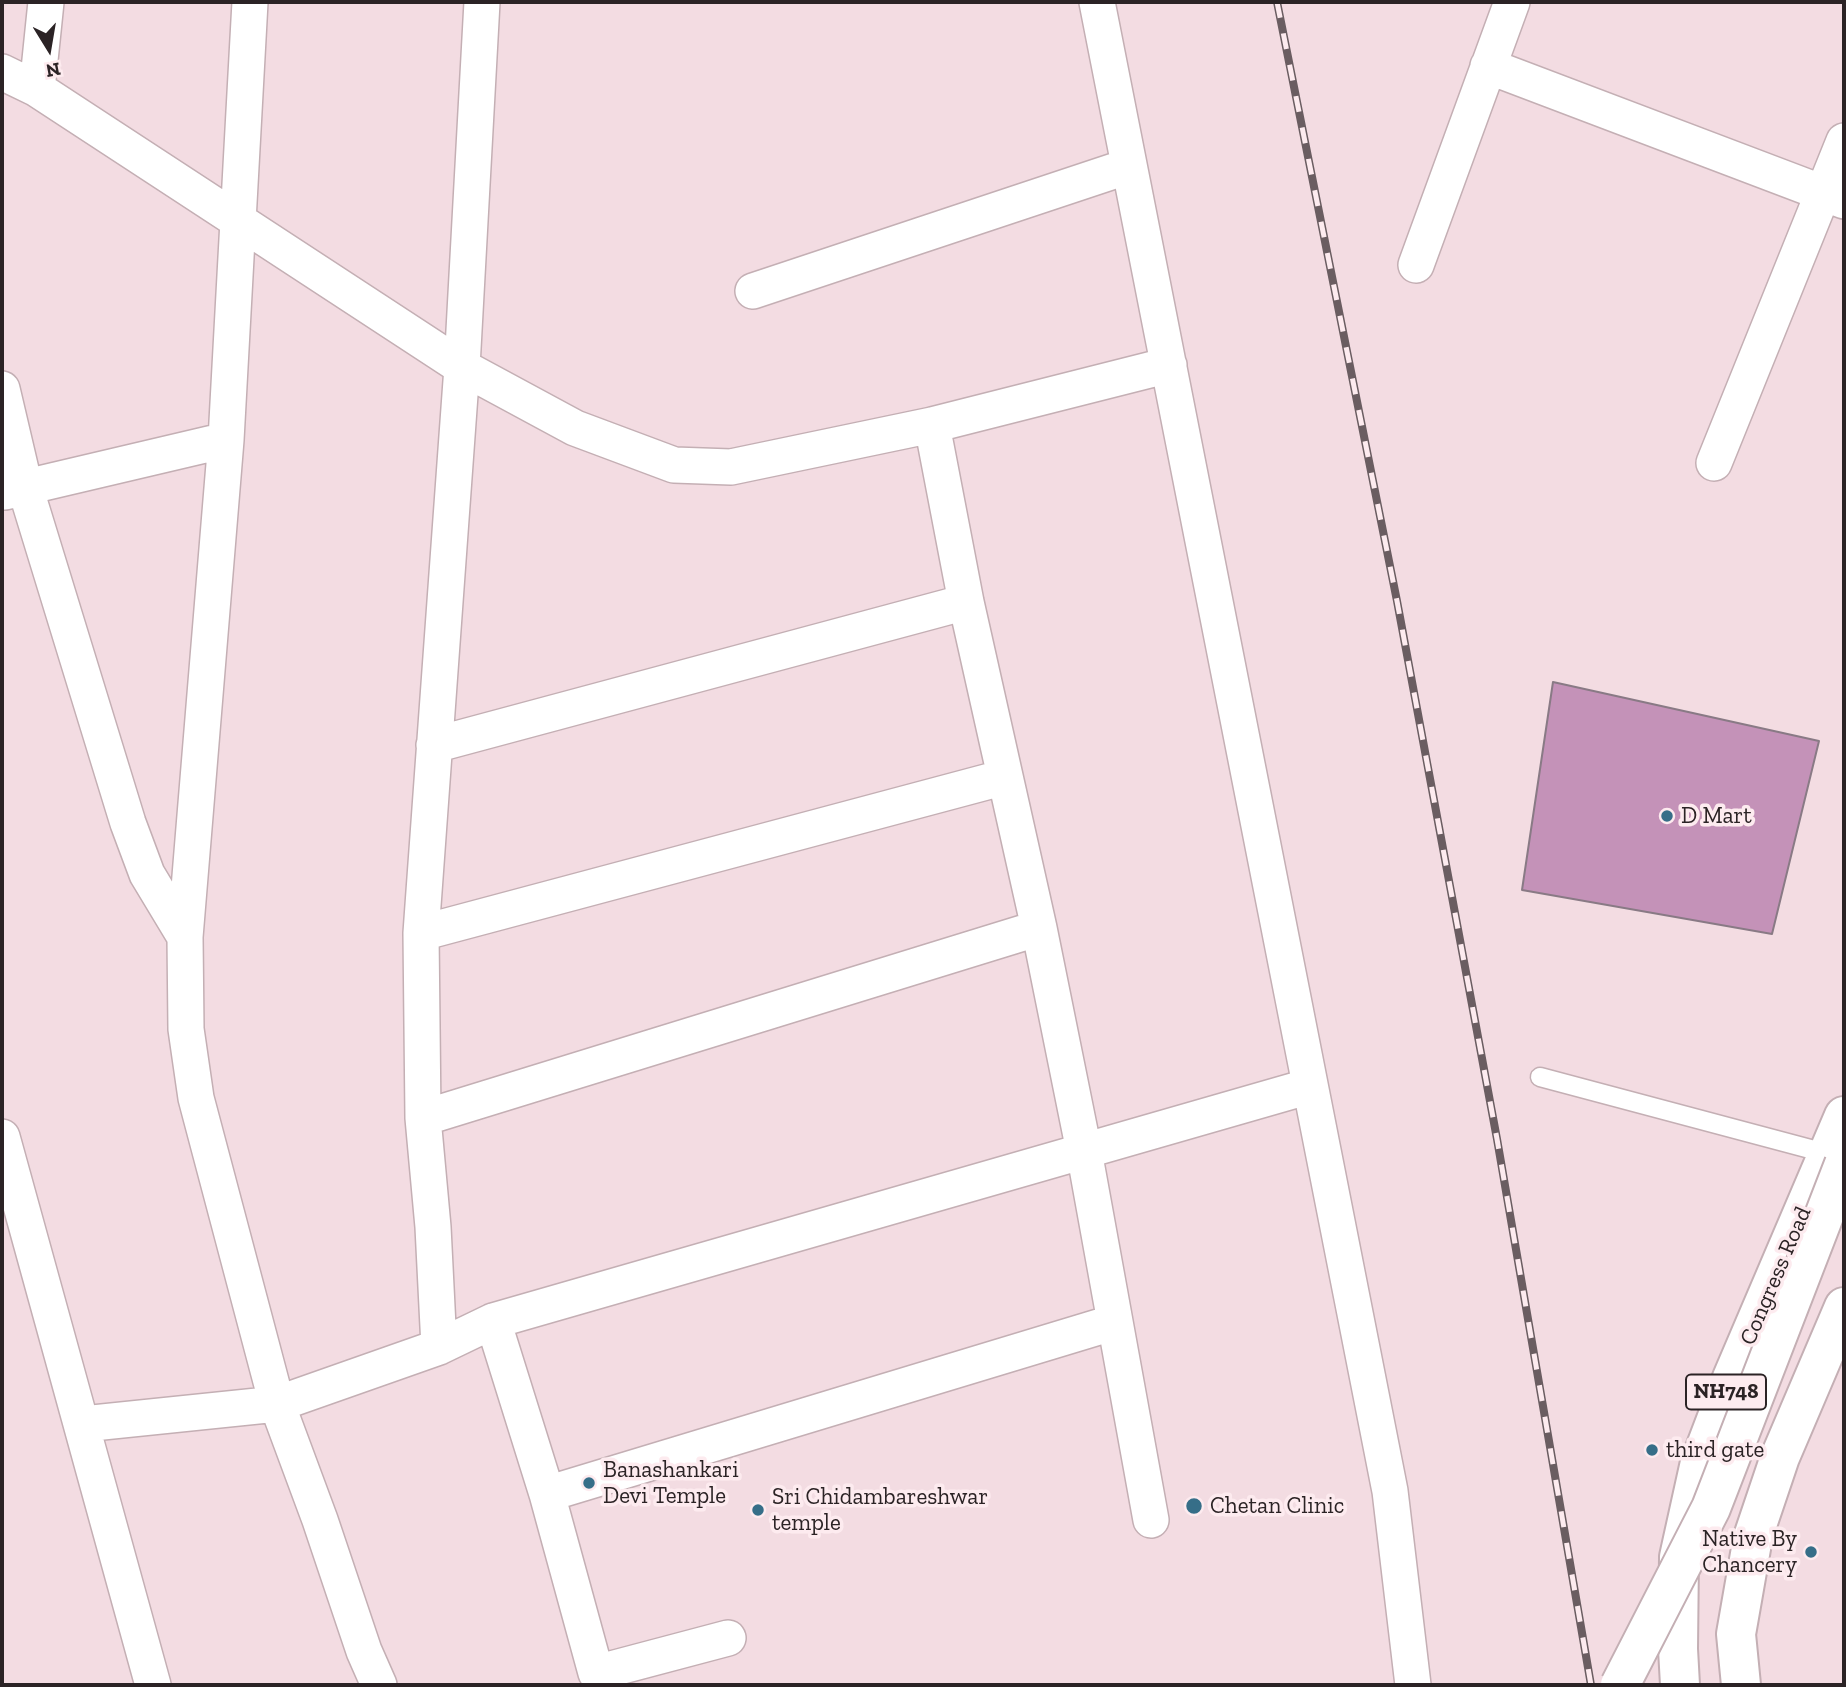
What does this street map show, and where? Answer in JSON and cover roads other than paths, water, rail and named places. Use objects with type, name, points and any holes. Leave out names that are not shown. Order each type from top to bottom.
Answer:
[{"type":"main road","name":"Congress Road","points":[[1680,1685],[1679,1557],[1700,1462],[1732,1378],[1836,1159],[1844,1116]]},
{"type":"main road","points":[[1620,1685],[1711,1508],[1836,1159]]},
{"type":"main road","name":"NH748","points":[[1741,1685],[1736,1634],[1753,1536],[1780,1457],[1844,1307]]},
{"type":"street","points":[[37,89],[46,2]]},
{"type":"street","points":[[250,2],[226,440],[185,937],[186,1029],[196,1098],[276,1404],[320,1520],[364,1651],[379,1685]]},
{"type":"street","points":[[439,1347],[433,1227],[423,1118],[421,933],[461,367],[482,2]]},
{"type":"street","points":[[1097,2],[1390,1491],[1413,1685]]},
{"type":"street","points":[[1416,265],[1512,2]]},
{"type":"street","points":[[1488,66],[1834,197]]},
{"type":"street","points":[[2,72],[37,89],[461,367],[575,428],[674,465],[731,467],[932,425],[1168,365]]},
{"type":"street","points":[[1714,463],[1834,197],[1844,141]]},
{"type":"street","points":[[753,291],[1129,166]]},
{"type":"street","points":[[2,390],[14,490],[147,874],[185,937]]},
{"type":"street","points":[[932,425],[966,602],[1039,928],[1084,1151],[1151,1520]]},
{"type":"street","points":[[14,490],[226,440]]},
{"type":"street","points":[[434,745],[966,602]]},
{"type":"street","points":[[421,933],[1005,777]]},
{"type":"street","points":[[423,1118],[1039,928]]},
{"type":"street","points":[[83,1424],[276,1404],[439,1347],[493,1321],[1310,1086]]},
{"type":"street","points":[[2,1137],[153,1685]]},
{"type":"street","points":[[493,1321],[547,1494],[598,1679],[728,1638]]},
{"type":"street","points":[[547,1494],[1115,1322]]},
{"type":"lane","points":[[1540,1077],[1836,1159]]},
{"type":"railway","points":[[1277,2],[1397,601],[1497,1139],[1591,1685]]},
{"type":"place","name":"D Mart","points":[[1667,816]]},
{"type":"place","name":"third gate","points":[[1652,1450]]},
{"type":"place","name":"Banashankari Devi Temple","points":[[589,1483]]},
{"type":"place","name":"Chetan Clinic","points":[[1194,1506]]},
{"type":"place","name":"Sri Chidambareshwar temple","points":[[758,1510]]},
{"type":"place","name":"Native By Chancery","points":[[1811,1552]]}]
